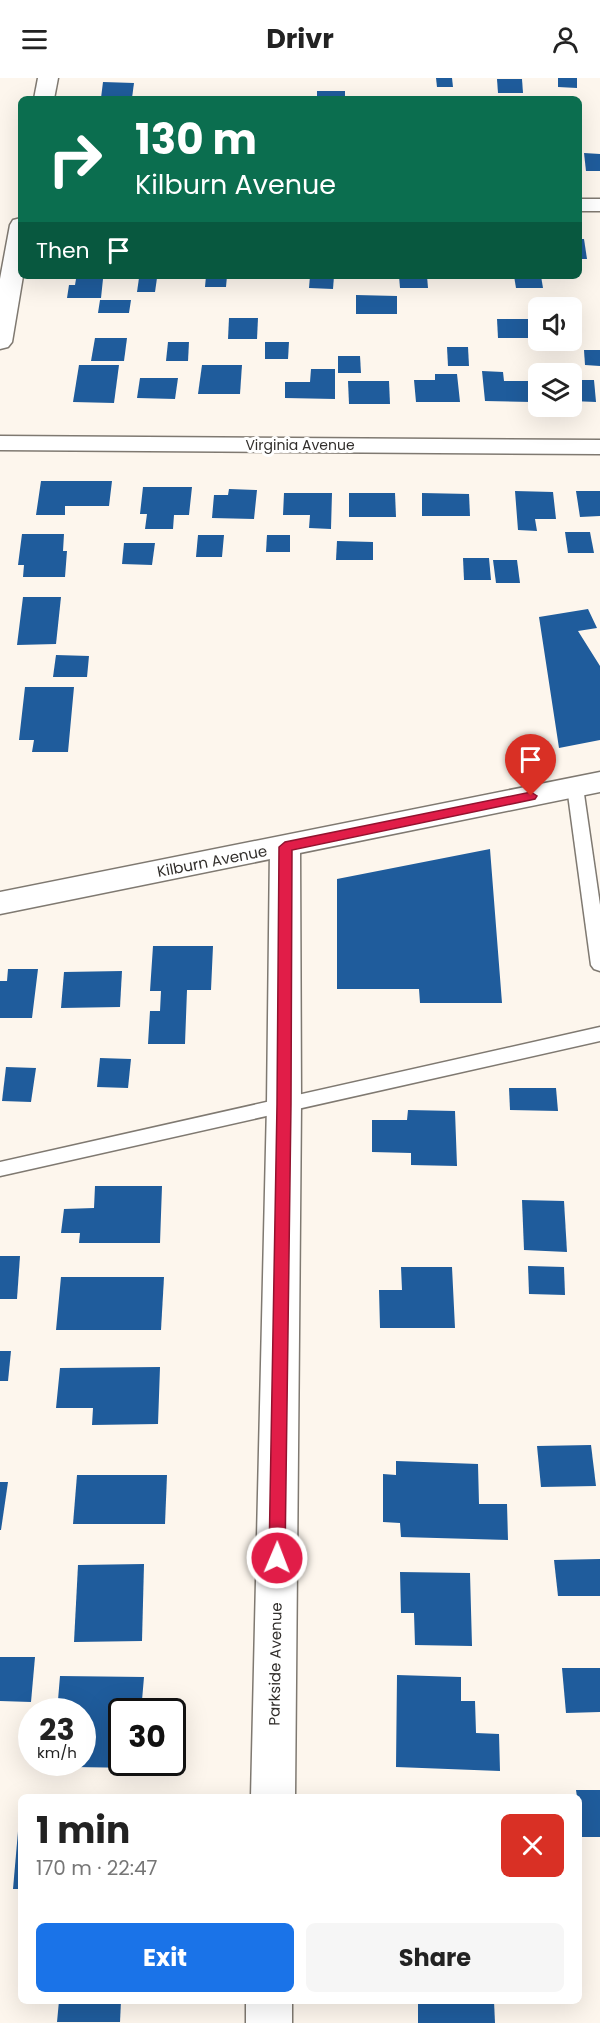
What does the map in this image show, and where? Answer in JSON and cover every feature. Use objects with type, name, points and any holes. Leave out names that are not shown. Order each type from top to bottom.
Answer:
[{"type":"street","points":[[45,96],[48,78]]},
{"type":"street","points":[[582,205],[600,205]]},
{"type":"street","points":[[0,342],[18,242]]},
{"type":"street","name":"Virginia Avenue","points":[[0,443],[600,447]]},
{"type":"street","name":"Kilburn Avenue","points":[[0,903],[588,784]]},
{"type":"street","name":"Parkside Avenue","points":[[273,1794],[284,1104],[285,847]]},
{"type":"street","points":[[269,2004],[269,2023]]},
{"type":"lane","points":[[588,784],[600,965]]},
{"type":"lane","points":[[0,1169],[600,1034]]},
{"type":"building","points":[[436,78],[452,78],[453,87],[437,87]]},
{"type":"building","points":[[558,78],[577,78],[577,88],[558,87]]},
{"type":"building","points":[[497,79],[522,79],[523,93],[498,93]]},
{"type":"building","points":[[103,82],[134,83],[132,96],[101,96]]},
{"type":"building","points":[[317,91],[345,91],[345,96],[317,96]]},
{"type":"building","points":[[584,153],[600,154],[600,171],[586,171]]},
{"type":"building","points":[[582,239],[584,239],[587,259],[582,259]]},
{"type":"building","points":[[76,279],[103,279],[101,298],[67,298],[69,285],[75,285]]},
{"type":"building","points":[[139,279],[157,279],[155,292],[137,292]]},
{"type":"building","points":[[206,279],[227,279],[226,287],[205,287]]},
{"type":"building","points":[[310,279],[334,279],[333,289],[309,288]]},
{"type":"building","points":[[399,279],[427,279],[428,288],[400,288]]},
{"type":"building","points":[[514,279],[542,279],[543,288],[516,288]]},
{"type":"building","points":[[356,295],[397,296],[397,314],[356,314]]},
{"type":"building","points":[[100,300],[131,300],[129,313],[98,313]]},
{"type":"building","points":[[229,318],[258,318],[257,339],[228,339]]},
{"type":"building","points":[[497,319],[528,319],[528,338],[498,338]]},
{"type":"building","points":[[95,338],[127,338],[124,361],[91,361]]},
{"type":"building","points":[[168,342],[189,342],[188,361],[166,361]]},
{"type":"building","points":[[265,342],[289,342],[288,359],[265,359]]},
{"type":"building","points":[[447,347],[468,347],[469,366],[448,366]]},
{"type":"building","points":[[584,350],[600,350],[600,366],[585,365]]},
{"type":"building","points":[[338,356],[360,356],[361,373],[338,373]]},
{"type":"building","points":[[79,365],[119,365],[114,403],[73,402]]},
{"type":"building","points":[[202,365],[242,365],[240,394],[198,394]]},
{"type":"building","points":[[311,369],[335,369],[335,399],[285,398],[285,382],[310,382]]},
{"type":"building","points":[[482,371],[503,372],[504,381],[528,381],[528,402],[485,401]]},
{"type":"building","points":[[435,374],[457,374],[460,402],[416,402],[414,380],[435,380]]},
{"type":"building","points":[[140,378],[178,378],[175,399],[137,398]]},
{"type":"building","points":[[582,380],[594,380],[596,402],[582,401]]},
{"type":"building","points":[[348,381],[389,381],[390,404],[349,404]]},
{"type":"building","points":[[41,481],[112,481],[109,506],[65,506],[65,515],[36,515]]},
{"type":"building","points":[[143,487],[192,487],[189,515],[174,515],[173,529],[145,529],[147,514],[140,514]]},
{"type":"building","points":[[229,489],[257,490],[254,519],[212,518],[214,495],[228,495]]},
{"type":"building","points":[[515,491],[553,492],[556,519],[535,519],[537,531],[518,530]]},
{"type":"building","points":[[576,491],[600,491],[600,516],[580,517]]},
{"type":"building","points":[[284,493],[332,493],[331,529],[309,528],[310,515],[283,515]]},
{"type":"building","points":[[349,493],[395,493],[396,517],[349,517]]},
{"type":"building","points":[[422,493],[469,494],[470,516],[422,516]]},
{"type":"building","points":[[565,532],[590,532],[594,553],[568,553]]},
{"type":"building","points":[[22,534],[64,534],[63,551],[67,551],[65,577],[23,577],[24,565],[18,565]]},
{"type":"building","points":[[198,535],[224,535],[222,557],[196,557]]},
{"type":"building","points":[[267,535],[290,535],[290,552],[266,552]]},
{"type":"building","points":[[337,541],[373,542],[373,560],[336,560]]},
{"type":"building","points":[[124,543],[155,543],[152,565],[122,564]]},
{"type":"building","points":[[463,558],[489,558],[491,580],[464,580]]},
{"type":"building","points":[[493,560],[517,560],[520,583],[496,583]]},
{"type":"building","points":[[23,597],[61,597],[56,644],[17,645]]},
{"type":"building","points":[[588,609],[597,628],[578,631],[600,666],[600,740],[559,748],[539,617]]},
{"type":"building","points":[[56,655],[89,656],[87,677],[53,677]]},
{"type":"building","points":[[25,687],[74,687],[68,752],[32,752],[34,740],[19,740]]},
{"type":"building","points":[[490,849],[502,1003],[420,1003],[419,989],[337,989],[337,879]]},
{"type":"building","points":[[153,946],[213,946],[211,990],[187,990],[185,1044],[148,1044],[150,1011],[160,1011],[161,991],[150,991]]},
{"type":"building","points":[[8,969],[38,969],[32,1018],[0,1018],[0,981],[7,981]]},
{"type":"building","points":[[122,971],[120,1007],[61,1008],[64,972]]},
{"type":"building","points":[[100,1058],[131,1059],[128,1088],[97,1087]]},
{"type":"building","points":[[6,1067],[36,1068],[31,1102],[2,1101]]},
{"type":"building","points":[[509,1088],[556,1088],[558,1111],[510,1110]]},
{"type":"building","points":[[408,1110],[455,1111],[457,1166],[411,1165],[411,1153],[372,1152],[372,1120],[407,1120]]},
{"type":"building","points":[[95,1186],[162,1186],[160,1243],[79,1243],[80,1233],[61,1233],[64,1209],[94,1208]]},
{"type":"building","points":[[522,1200],[564,1201],[567,1252],[524,1250]]},
{"type":"building","points":[[0,1256],[20,1256],[17,1299],[0,1299]]},
{"type":"building","points":[[528,1266],[564,1267],[565,1295],[529,1294]]},
{"type":"building","points":[[401,1267],[452,1267],[455,1328],[380,1328],[379,1290],[402,1290]]},
{"type":"building","points":[[61,1277],[164,1277],[161,1330],[56,1330]]},
{"type":"building","points":[[0,1351],[11,1351],[8,1381],[0,1381]]},
{"type":"building","points":[[160,1367],[158,1424],[92,1425],[93,1408],[56,1408],[60,1368]]},
{"type":"building","points":[[591,1445],[596,1486],[541,1487],[537,1446]]},
{"type":"building","points":[[396,1461],[478,1464],[479,1504],[507,1504],[508,1540],[401,1537],[400,1523],[383,1522],[383,1474],[396,1475]]},
{"type":"building","points":[[77,1475],[167,1475],[165,1524],[73,1524]]},
{"type":"building","points":[[0,1482],[8,1482],[1,1530],[0,1530]]},
{"type":"building","points":[[600,1559],[600,1596],[558,1596],[554,1560]]},
{"type":"building","points":[[144,1564],[142,1641],[74,1642],[78,1565]]},
{"type":"building","points":[[400,1572],[470,1573],[472,1646],[415,1645],[414,1613],[401,1613]]},
{"type":"building","points":[[0,1657],[35,1657],[31,1698],[18,1698],[18,1702],[0,1701]]},
{"type":"building","points":[[562,1668],[600,1668],[600,1712],[566,1713]]},
{"type":"building","points":[[397,1675],[461,1677],[461,1701],[475,1701],[476,1733],[499,1734],[500,1771],[396,1767]]},
{"type":"building","points":[[60,1676],[144,1677],[142,1698],[108,1698],[108,1768],[96,1767],[96,1698],[58,1698]]},
{"type":"building","points":[[576,1790],[600,1790],[600,1837],[582,1837],[582,1794],[577,1794]]},
{"type":"building","points":[[18,1832],[18,1889],[13,1889]]},
{"type":"building","points":[[59,2004],[121,2004],[120,2022],[57,2022]]},
{"type":"building","points":[[418,2004],[494,2004],[495,2023],[418,2023]]},
{"type":"route","points":[[277,1558],[284,1104],[285,847],[531,796]]}]
